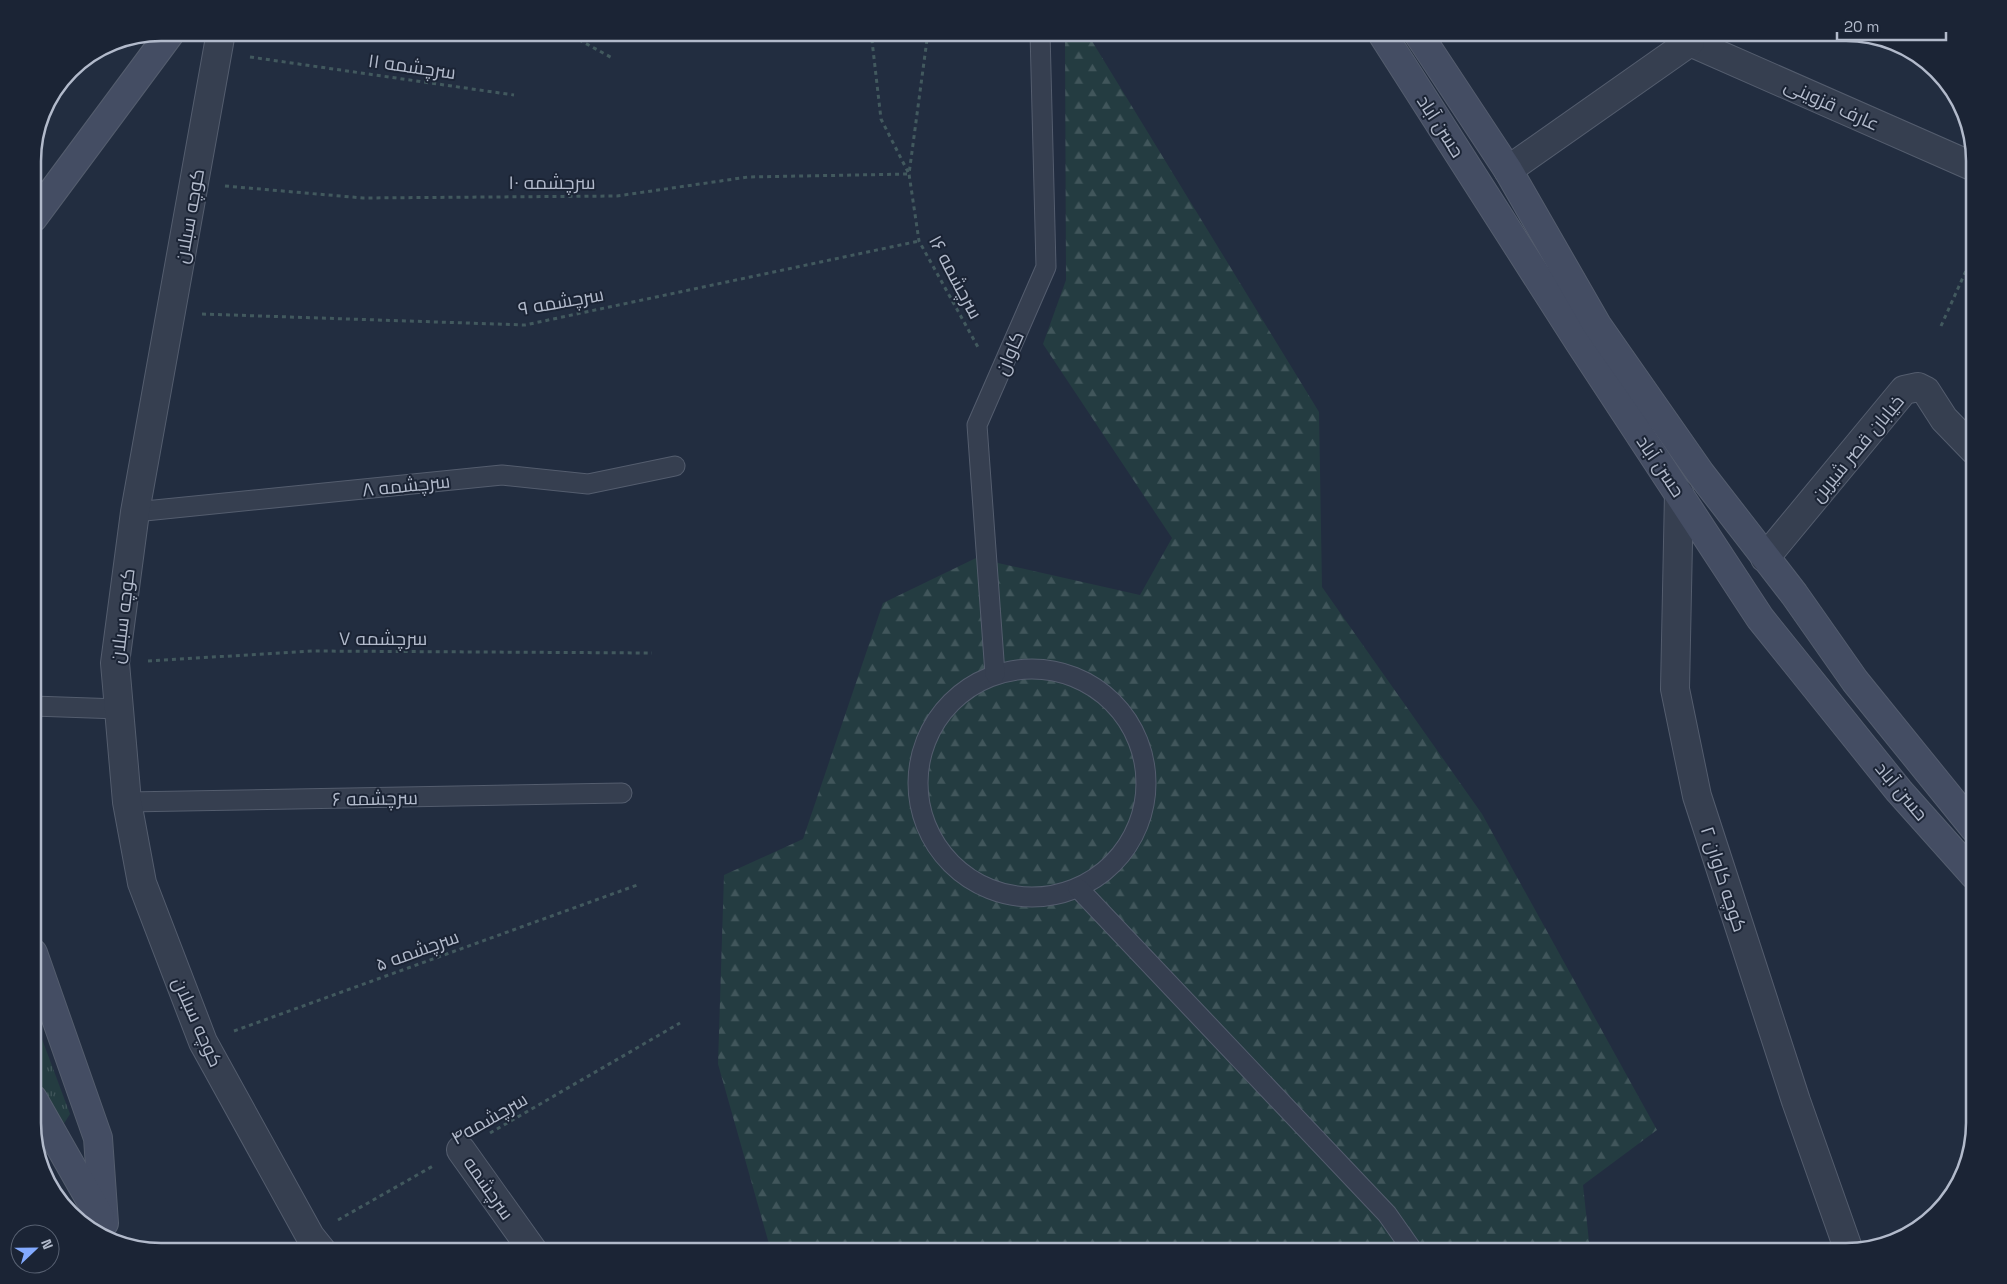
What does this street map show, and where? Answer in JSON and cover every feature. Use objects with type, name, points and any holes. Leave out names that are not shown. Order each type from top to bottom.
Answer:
[{"type":"street","name":"حسن آباد","points":[[1387,41],[1579,342],[1760,618],[1899,791],[1966,866]]},
{"type":"street","name":"حسن آباد","points":[[1423,41],[1508,170],[1597,325],[1702,474],[1855,681],[1966,818]]},
{"type":"street","name":"عارف قزوینی","points":[[1508,170],[1682,41]]},
{"type":"street","name":"عارف قزوینی","points":[[1697,41],[1966,163]]},
{"type":"street","points":[[42,206],[164,42]]},
{"type":"street","name":"کوچه سبلان","points":[[219,43],[135,512],[115,663],[127,802],[142,883],[203,1042],[315,1243]]},
{"type":"street","name":"خیابان قصر شیرین","points":[[1765,558],[1904,390],[1918,387],[1926,391],[1944,419],[1966,442]]},
{"type":"street","points":[[1944,419],[1966,420]]},
{"type":"street","name":"کوچه کاوان ۲","points":[[1679,493],[1675,689],[1697,796],[1796,1100],[1845,1243]]},
{"type":"street","points":[[42,979],[98,1138],[107,1229]]},
{"type":"street","points":[[42,1115],[107,1229]]},
{"type":"street","name":"سرچشمه","points":[[461,1150],[527,1243]]},
{"type":"lane","name":"کاوان","points":[[995,674],[978,425],[1046,267],[1040,41]]},
{"type":"lane","name":"سرچشمه ۸","points":[[135,512],[502,475],[588,484],[675,466]]},
{"type":"lane","points":[[1034,668],[1072,675],[1105,694],[1131,724],[1145,760],[1146,799],[1134,836],[1111,867],[1078,888],[1043,898],[1006,895],[972,881],[944,856],[926,825],[918,788],[922,752],[926,743],[938,718],[963,691],[995,674],[1034,668]]},
{"type":"lane","points":[[42,706],[119,709]]},
{"type":"lane","name":"سرچشمه ۶","points":[[127,802],[622,793]]},
{"type":"lane","points":[[1078,888],[1387,1214],[1407,1243]]},
{"type":"path","points":[[583,42],[614,59]]},
{"type":"path","points":[[872,42],[881,119],[909,174]]},
{"type":"path","name":"۱۶ سرچشمه","points":[[927,42],[909,174],[919,241],[997,380]]},
{"type":"path","name":"سرچشمه ۱۱","points":[[219,43],[514,95]]},
{"type":"path","name":"سرچشمه ۱۰","points":[[194,184],[363,198],[617,196],[748,177],[909,174]]},
{"type":"path","name":"سرچشمه ۹","points":[[172,313],[525,325],[919,241]]},
{"type":"path","points":[[1941,326],[1966,271]]},
{"type":"path","name":"سرچشمه ۷","points":[[115,663],[312,651],[652,653]]},
{"type":"path","name":"سرچشمه ۵","points":[[203,1042],[640,884]]},
{"type":"path","name":"سرچشمه۴","points":[[318,1243],[461,1150],[680,1023]]},
{"type":"green space","points":[[1065,41],[1092,41],[1319,412],[1322,587],[1482,814],[1657,1130],[1583,1185],[1589,1243],[769,1243],[718,1064],[724,875],[803,839],[883,603],[976,558],[1140,595],[1172,538],[1043,344],[1066,280]]},
{"type":"green space","points":[[42,1039],[70,1114],[56,1136],[42,1103]]}]
